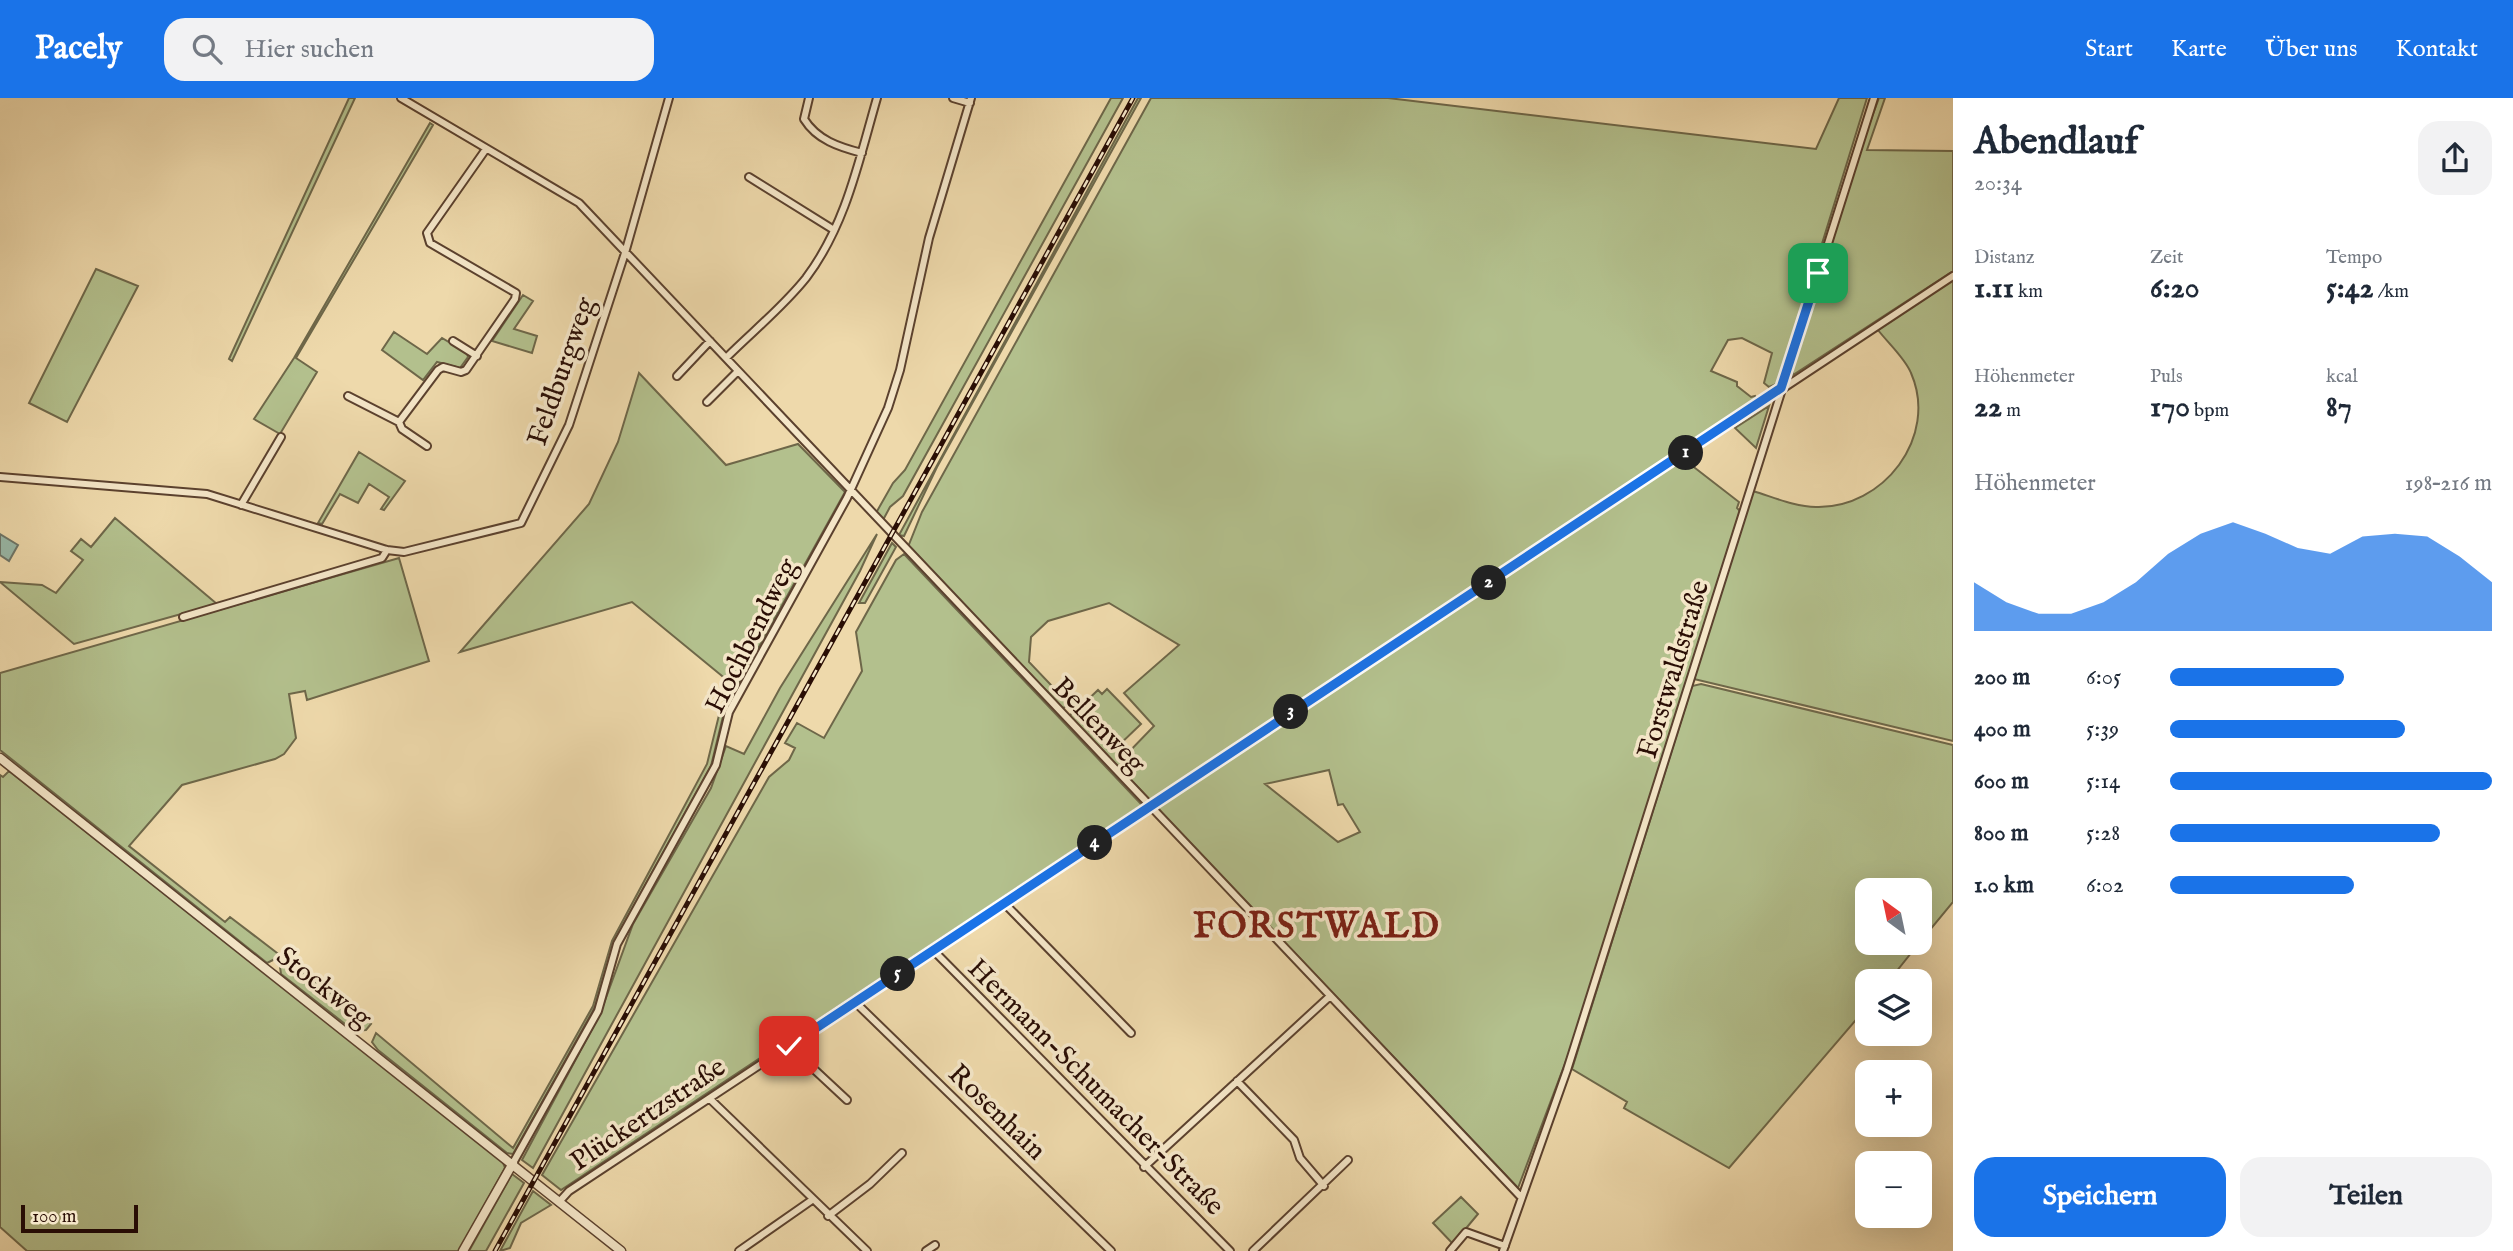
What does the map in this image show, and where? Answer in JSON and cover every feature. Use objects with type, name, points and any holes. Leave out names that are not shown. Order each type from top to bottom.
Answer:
[{"type":"street","name":"Feldburgweg","points":[[0,477],[207,494],[387,550],[404,552],[522,523],[569,425],[625,253],[669,98]]},
{"type":"street","points":[[809,98],[804,119],[809,128],[820,137],[862,153]]},
{"type":"street","points":[[726,358],[806,277],[834,230],[853,186],[877,98]]},
{"type":"street","name":"Hochbendweg","points":[[513,1163],[598,1011],[617,944],[716,765],[729,712],[850,491],[888,408],[900,370],[929,238],[971,101],[953,98]]},
{"type":"street","name":"Forstwaldstraße","points":[[1504,1248],[1571,1059],[1874,98]]},
{"type":"street","name":"Bellenweg","points":[[402,99],[579,203],[1329,997],[1521,1196]]},
{"type":"street","points":[[399,422],[438,370],[443,367],[461,372],[466,370],[515,299],[516,293],[430,243],[427,233],[486,149]]},
{"type":"street","points":[[748,177],[834,230]]},
{"type":"street","name":"Plückertzstraße","points":[[559,1202],[569,1191],[1953,276]]},
{"type":"street","points":[[453,341],[477,356]]},
{"type":"street","points":[[677,376],[710,341]]},
{"type":"street","points":[[707,402],[738,371]]},
{"type":"street","points":[[348,396],[399,422],[402,429],[427,446]]},
{"type":"street","points":[[241,505],[281,437]]},
{"type":"street","name":"Feldburgweg","points":[[183,617],[382,558],[387,550]]},
{"type":"street","name":"Stockweg","points":[[0,758],[621,1251]]},
{"type":"street","points":[[1005,904],[1130,1034]]},
{"type":"street","name":"Hermann-Schumacher-Straße","points":[[933,950],[1144,1167],[1230,1251]]},
{"type":"street","points":[[1144,1167],[1329,997]]},
{"type":"street","name":"Rosenhain","points":[[855,1002],[1111,1251]]},
{"type":"street","points":[[789,1046],[847,1100]]},
{"type":"street","points":[[1237,1081],[1294,1140],[1300,1158],[1324,1186]]},
{"type":"street","points":[[709,1099],[867,1251]]},
{"type":"street","points":[[828,1216],[870,1184],[902,1153]]},
{"type":"street","points":[[1253,1251],[1324,1186],[1348,1160]]},
{"type":"street","points":[[463,1251],[513,1163]]},
{"type":"street","points":[[739,1251],[812,1200]]},
{"type":"street","points":[[1450,1251],[1466,1232],[1504,1248]]},
{"type":"street","points":[[926,1251],[935,1245]]},
{"type":"green space","points":[[349,98],[355,98],[232,361],[229,359]]},
{"type":"green space","points":[[1111,98],[1123,98],[903,496],[890,507],[883,520],[876,513],[893,483],[905,470]]},
{"type":"green space","points":[[1138,98],[1141,98],[937,467],[904,536],[899,535]]},
{"type":"green space","points":[[1151,98],[1388,98],[1816,149],[1839,98],[1867,98],[1779,383],[1769,387],[1764,383],[1772,353],[1742,338],[1728,340],[1711,371],[1737,382],[1737,386],[1751,397],[1755,396],[1757,401],[1150,800],[1070,716],[1074,709],[1084,719],[1086,716],[1079,708],[1098,690],[1102,694],[1107,689],[1141,724],[1117,747],[1125,756],[1154,726],[1124,693],[1179,645],[1109,603],[1048,621],[1031,637],[1029,662],[1070,705],[1063,708],[908,547],[922,512]]},
{"type":"green space","points":[[1879,98],[1885,98],[1867,150],[1953,151],[1953,271],[1793,375],[1792,370],[1860,149]]},
{"type":"green space","points":[[430,123],[433,125],[296,358],[317,372],[280,434],[254,419],[294,358]]},
{"type":"green space","points":[[96,269],[138,286],[67,422],[29,403]]},
{"type":"green space","points":[[1953,280],[1953,741],[1694,679],[1753,491],[1800,505],[1816,507],[1840,504],[1863,496],[1883,482],[1899,465],[1911,444],[1917,421],[1918,397],[1908,367],[1878,330]]},
{"type":"green space","points":[[523,295],[533,301],[514,329],[537,336],[532,353],[492,341]]},
{"type":"green space","points":[[394,332],[427,354],[442,338],[467,353],[468,357],[460,368],[437,362],[423,380],[382,350]]},
{"type":"green space","points":[[639,373],[726,465],[798,444],[845,492],[725,708],[711,766],[614,942],[595,1007],[513,1154],[507,1153],[378,1050],[372,1042],[376,1033],[513,1148],[593,1006],[612,941],[707,764],[721,707],[733,685],[632,602],[460,652],[589,504],[618,442]]},
{"type":"green space","points":[[1769,406],[1756,448],[1735,428]]},
{"type":"green space","points":[[359,452],[405,481],[384,510],[381,509],[389,497],[369,484],[358,503],[340,494],[322,524],[318,523]]},
{"type":"green space","points":[[1686,461],[1739,502],[1737,508],[1740,511],[1578,1029],[1518,1188],[1158,809],[1161,804],[1676,464]],"holes":[[[1329,770],[1338,805],[1343,804],[1360,832],[1338,842],[1265,784]]]},
{"type":"green space","points":[[115,518],[217,604],[74,644],[0,582],[42,585],[56,593],[83,560],[71,551],[81,539],[91,547]]},
{"type":"green space","points":[[877,534],[860,571],[533,1168],[522,1160],[600,1014],[633,924],[711,788],[726,746],[744,754],[780,688]]},
{"type":"green space","points":[[892,543],[896,547],[865,603],[859,603]]},
{"type":"green space","points":[[904,554],[1142,805],[561,1190],[542,1175],[769,777],[789,760],[795,748],[785,743],[797,723],[824,738],[862,671],[856,632],[896,560]]},
{"type":"green space","points":[[399,558],[429,661],[307,700],[305,691],[289,694],[296,738],[284,754],[275,759],[182,785],[129,846],[225,922],[230,917],[281,956],[267,963],[0,750],[0,673]]},
{"type":"green space","points":[[1701,684],[1953,745],[1953,902],[1932,927],[1932,878],[1855,878],[1855,956],[1909,956],[1898,969],[1855,969],[1855,1021],[1729,1168],[1624,1108],[1627,1102],[1572,1069],[1692,686]]},
{"type":"green space","points":[[9,771],[502,1160],[505,1168],[459,1251],[27,1251],[0,1227],[0,775],[3,777]]},
{"type":"green space","points":[[287,960],[371,1024],[366,1030],[354,1031],[281,974],[280,967]]},
{"type":"green space","points":[[512,1174],[524,1183],[486,1251],[469,1251]]},
{"type":"green space","points":[[533,1191],[551,1205],[521,1223],[510,1248],[500,1251]]},
{"type":"green space","points":[[1461,1197],[1478,1214],[1453,1244],[1433,1223]]},
{"type":"shaded area","points":[[0,534],[18,545],[9,561],[0,555]]},
{"type":"railway","points":[[495,1251],[1133,98]]},
{"type":"district","name":"FORSTWALD","points":[[1317,925]]},
{"type":"route","points":[[789,1046],[1771,396],[1781,388],[1818,273]]}]
